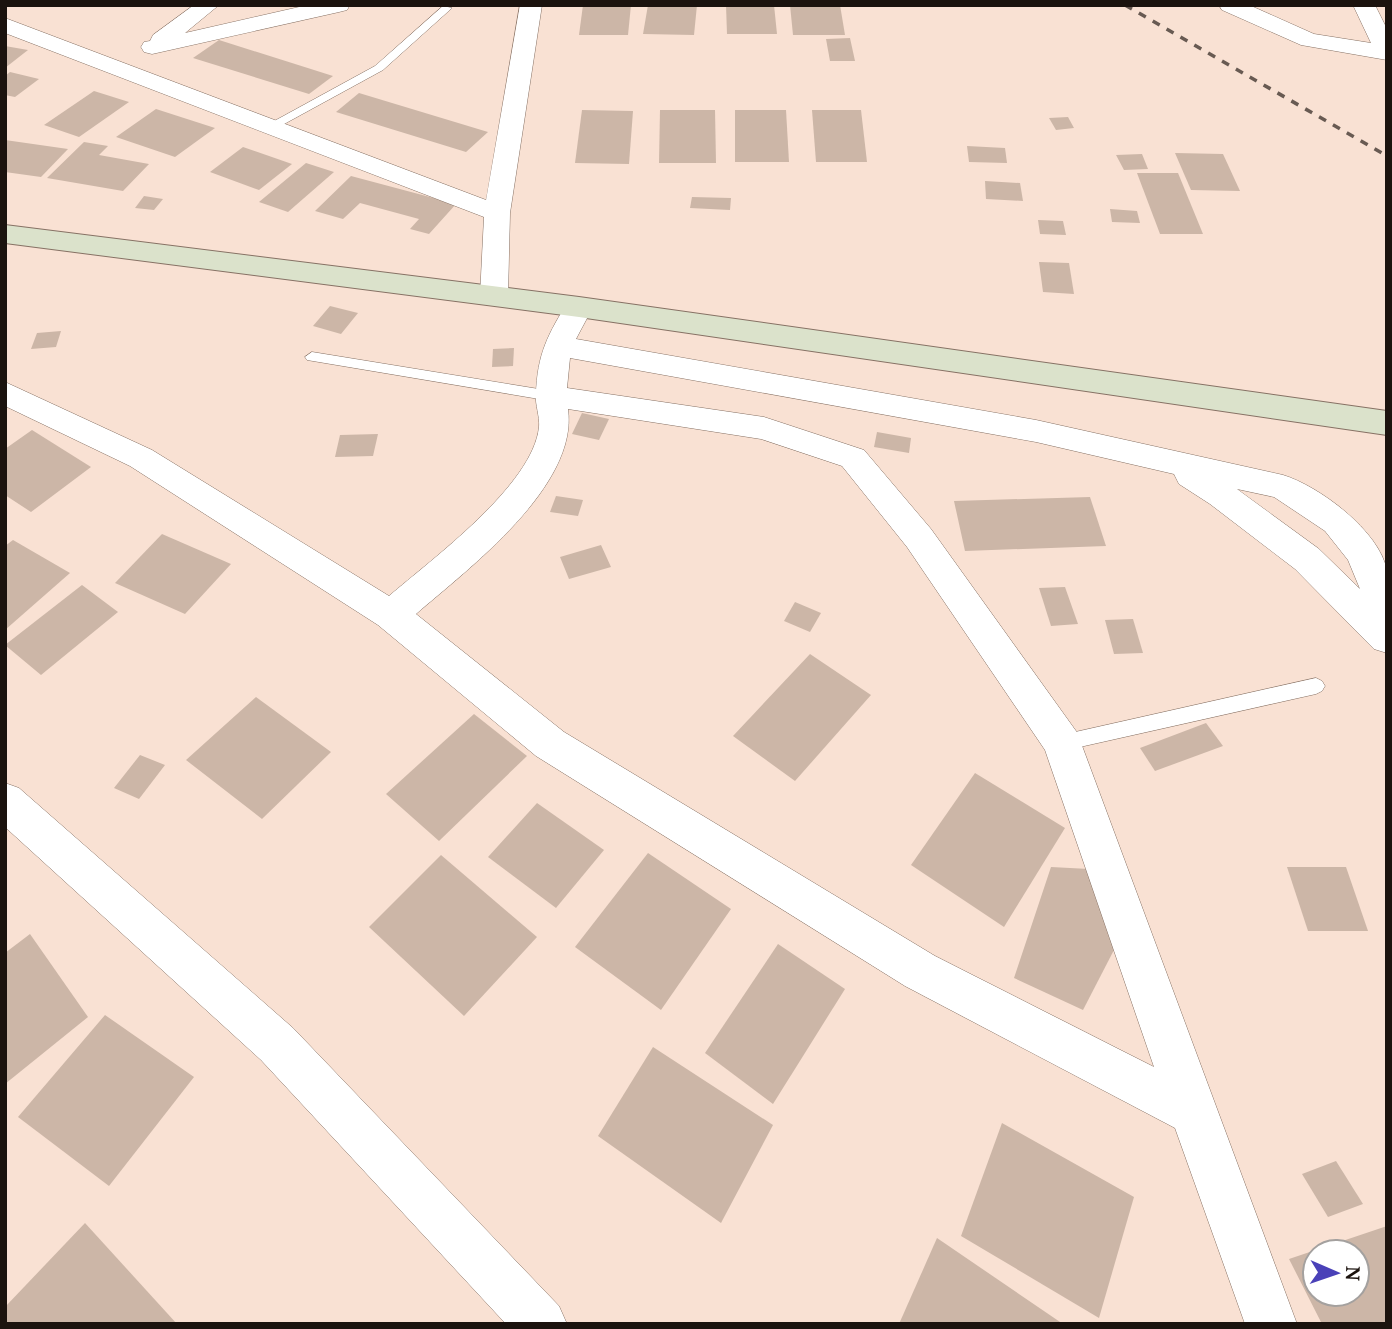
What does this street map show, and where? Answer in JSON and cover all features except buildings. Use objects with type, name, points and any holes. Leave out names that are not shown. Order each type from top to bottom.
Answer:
[{"type":"main road","points":[[5,234],[579,307],[1387,423]]},
{"type":"street","points":[[117,68],[152,47],[208,5]]},
{"type":"street","points":[[152,47],[339,5]]},
{"type":"street","points":[[494,296],[497,213],[531,5]]},
{"type":"street","points":[[1230,5],[1309,40],[1386,53]]},
{"type":"street","points":[[1364,5],[1386,53]]},
{"type":"street","points":[[5,25],[497,213]]},
{"type":"street","points":[[391,615],[484,535],[536,477],[555,427],[551,396],[557,346],[579,307]]},
{"type":"street","points":[[557,346],[1036,431],[1283,487],[1337,522],[1362,553],[1387,610]]},
{"type":"street","points":[[5,393],[141,458],[391,615],[551,744],[920,971],[1193,1112]]},
{"type":"street","points":[[551,396],[764,428],[853,458],[919,538],[1062,743],[1271,1324]]},
{"type":"street","points":[[1166,460],[1222,495],[1307,559],[1387,638]]},
{"type":"street","points":[[5,801],[277,1044],[541,1324]]},
{"type":"lane","points":[[271,127],[379,68],[447,8]]},
{"type":"lane","points":[[312,357],[551,396]]},
{"type":"lane","points":[[1062,743],[1316,686]]},
{"type":"railway","points":[[1125,5],[1387,156]]}]
